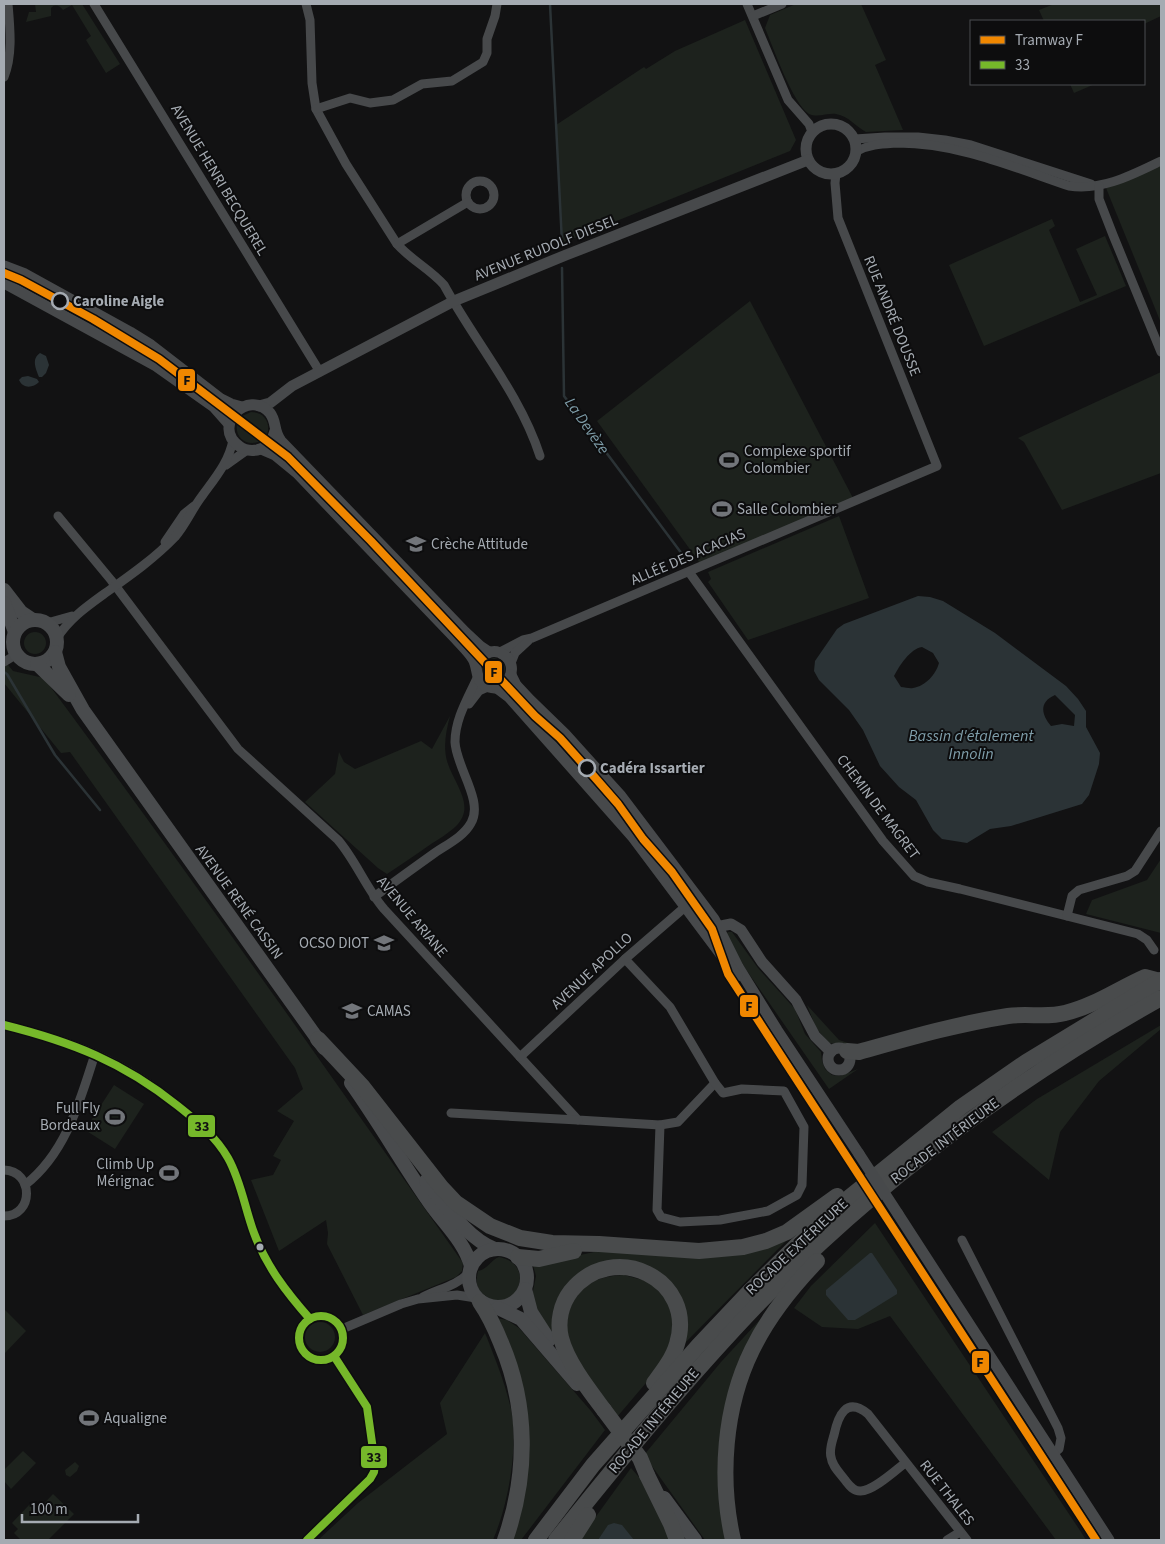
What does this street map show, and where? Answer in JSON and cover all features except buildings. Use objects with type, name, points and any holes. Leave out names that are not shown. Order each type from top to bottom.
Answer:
[{"type":"highway","points":[[839,1052],[859,1052],[946,1027],[1011,1015],[1063,1014],[1093,1004],[1145,976],[1161,981]]},
{"type":"highway","name":"ROCADE EXTÉRIEURE","points":[[536,1540],[593,1465],[698,1346],[797,1245],[878,1173],[961,1107],[1026,1062],[1161,981]]},
{"type":"highway","name":"ROCADE INTÉRIEURE","points":[[556,1540],[667,1405],[760,1302],[838,1227],[894,1179],[1037,1074],[1161,998]]},
{"type":"highway","points":[[318,1039],[378,1106],[441,1187],[465,1211],[490,1226],[520,1238],[552,1243],[698,1251],[743,1247],[766,1241],[787,1232],[806,1219],[878,1161],[961,1107]]},
{"type":"highway","points":[[733,1540],[726,1498],[726,1445],[739,1383],[751,1352],[765,1326],[787,1294],[820,1258],[891,1192],[894,1179]]},
{"type":"highway","points":[[518,1258],[539,1258],[611,1245]]},
{"type":"highway","points":[[593,1465],[661,1373],[678,1343],[680,1318],[670,1292],[652,1276],[629,1267],[605,1268],[582,1279],[568,1295],[560,1315],[561,1339],[567,1354],[602,1412],[640,1458],[672,1524],[677,1540]]},
{"type":"highway","points":[[478,1300],[488,1314],[510,1366],[516,1386],[522,1430],[521,1477],[505,1540]]},
{"type":"highway","points":[[572,1540],[594,1506],[667,1405]]},
{"type":"main road","points":[[4,590],[21,612],[33,620],[47,623],[55,632],[56,645],[51,658],[37,664],[26,662],[17,654],[13,643],[15,632],[20,626],[33,620]]},
{"type":"main road","points":[[4,603],[15,632]]},
{"type":"main road","name":"AVENUE RENÉ CASSIN","points":[[56,645],[60,667],[83,710],[371,1112],[454,1215],[480,1241],[495,1249]]},
{"type":"main road","name":"AVENUE RENÉ CASSIN","points":[[37,664],[83,710]]},
{"type":"main road","name":"AVENUE RENÉ CASSIN","points":[[371,1112],[427,1199],[467,1252],[470,1269]]},
{"type":"main road","points":[[570,1374],[531,1312],[525,1289],[526,1272],[518,1258],[512,1252],[503,1249],[485,1252],[477,1257],[470,1269],[469,1282],[478,1300],[521,1319],[602,1412]]},
{"type":"main road","points":[[498,1308],[514,1302],[525,1289]]},
{"type":"main road","points":[[647,1475],[695,1540]]},
{"type":"street","points":[[4,78],[10,44],[8,4]]},
{"type":"street","name":"AVENUE HENRI BECQUEREL","points":[[94,4],[320,372]]},
{"type":"street","points":[[306,4],[310,20],[312,83],[316,109],[346,164],[397,244],[406,254],[437,277],[454,301],[514,399],[533,436],[540,456]]},
{"type":"street","points":[[316,109],[350,98],[370,103],[393,100],[422,84],[452,81],[483,62],[487,53],[487,39],[497,4]]},
{"type":"street","points":[[747,4],[788,100],[809,124],[812,132]]},
{"type":"street","points":[[752,16],[782,4]]},
{"type":"street","points":[[825,124],[839,125],[846,128],[856,145],[853,164],[848,169],[836,174],[829,175],[817,170],[808,160],[806,145],[812,132],[825,124]]},
{"type":"street","points":[[856,145],[918,143],[945,147],[970,152],[1079,188],[1099,186],[1120,180],[1161,161]]},
{"type":"street","name":"AVENUE RUDOLF DIESEL","points":[[259,406],[270,403],[288,389],[454,301],[808,160]]},
{"type":"street","name":"RUE ANDRÉ DOUSSE","points":[[836,174],[838,218],[937,466]]},
{"type":"street","points":[[1099,186],[1099,199],[1161,352]]},
{"type":"street","points":[[397,244],[468,202]]},
{"type":"street","points":[[4,266],[24,274],[121,326],[156,349],[222,399],[242,407]]},
{"type":"street","points":[[4,283],[156,366],[214,407],[229,424],[233,440],[231,450],[222,469],[196,503],[184,514],[161,549],[67,623],[56,645]]},
{"type":"street","name":"AVENUE RUDOLF DIESEL","points":[[274,419],[279,406],[303,381]]},
{"type":"street","points":[[229,424],[233,415],[242,407],[248,405],[259,406],[265,409],[274,419],[275,431],[281,441],[465,632],[480,646],[506,656],[516,684],[565,734],[621,796],[706,907],[738,967],[777,1030],[1109,1539]]},
{"type":"street","points":[[261,449],[270,443],[275,431]]},
{"type":"street","points":[[233,440],[247,450],[261,449],[275,455],[297,473],[458,642],[476,665],[480,682],[506,694],[632,836],[777,1030]]},
{"type":"street","points":[[222,469],[247,450]]},
{"type":"street","name":"ALLÉE DES ACACIAS","points":[[494,652],[532,638],[937,466]]},
{"type":"street","name":"AVENUE ARIANE","points":[[58,516],[115,586],[238,749],[338,840],[347,850],[374,897],[578,1120]]},
{"type":"street","name":"CHEMIN DE MAGRET","points":[[689,572],[883,841],[914,876],[928,882],[1138,934],[1148,940],[1154,950]]},
{"type":"street","points":[[47,623],[57,622],[77,614]]},
{"type":"street","name":"ALLÉE DES ACACIAS","points":[[511,669],[517,651],[532,638]]},
{"type":"street","points":[[476,665],[481,657],[494,652]]},
{"type":"street","points":[[4,662],[17,654]]},
{"type":"street","points":[[462,714],[476,695],[506,683],[511,669]]},
{"type":"street","points":[[374,897],[457,838],[471,823],[475,812],[474,802],[457,757],[455,744],[457,728],[464,705],[478,678]]},
{"type":"street","points":[[1067,916],[1072,896],[1079,890],[1135,872],[1161,831]]},
{"type":"street","points":[[655,866],[664,871],[707,926],[712,928],[731,924],[741,930],[762,962],[796,1000],[815,1036],[839,1052]]},
{"type":"street","name":"AVENUE APOLLO","points":[[520,1057],[685,907]]},
{"type":"street","points":[[626,959],[670,1007],[723,1094],[742,1089],[784,1091],[804,1127],[802,1185],[796,1195],[768,1211],[720,1220],[680,1222],[661,1218],[657,1210],[660,1125]]},
{"type":"street","points":[[4,1026],[51,1037],[95,1054],[131,1072],[172,1100],[204,1128],[227,1155],[242,1192],[254,1234],[266,1259],[284,1290],[310,1319]]},
{"type":"street","points":[[25,1185],[38,1175],[61,1144],[85,1085],[95,1054]]},
{"type":"street","points":[[451,1113],[660,1125],[678,1122],[715,1083]]},
{"type":"street","points":[[4,1170],[15,1173],[21,1178],[27,1191],[24,1204],[14,1214],[4,1216]]},
{"type":"street","points":[[962,1240],[1058,1428],[1061,1438],[1060,1449],[1054,1453]]},
{"type":"street","points":[[342,1329],[453,1285],[463,1279],[470,1269]]},
{"type":"street","points":[[418,1299],[458,1295],[478,1300]]},
{"type":"street","points":[[317,1316],[332,1318],[342,1329],[344,1336],[343,1344],[334,1356],[328,1359],[314,1358],[304,1350],[300,1337],[301,1330],[310,1319],[317,1316]]},
{"type":"street","points":[[307,1540],[370,1479],[374,1468],[367,1407],[334,1356]]},
{"type":"street","name":"RUE THALES","points":[[905,1463],[871,1488],[860,1491],[850,1487],[834,1466],[830,1452],[837,1419],[842,1411],[849,1407],[855,1407],[864,1411],[967,1540]]},
{"type":"street","points":[[947,1540],[960,1532]]},
{"type":"shaded area","points":[[35,4],[82,4],[120,64],[106,73],[86,40],[91,36],[72,5],[63,10],[56,5],[51,8],[51,16],[26,22],[29,12],[36,12]]},
{"type":"shaded area","points":[[796,4],[861,4],[886,60],[875,65],[903,130],[866,132],[841,115],[812,115],[803,108],[790,87],[765,28],[770,15]]},
{"type":"shaded area","points":[[1054,4],[1161,4],[1161,16],[1145,24],[1145,20],[1044,20],[1039,10]]},
{"type":"shaded area","points":[[745,20],[796,140],[790,151],[562,243],[556,125],[644,67],[646,69],[675,51]]},
{"type":"shaded area","points":[[1070,85],[1093,85],[1074,93]]},
{"type":"shaded area","points":[[1161,165],[1161,323],[1106,188]]},
{"type":"shaded area","points":[[1052,219],[1055,226],[1049,230],[1080,302],[1097,295],[1076,249],[1105,236],[1126,286],[984,346],[949,265]]},
{"type":"shaded area","name":"Complexe sportif Colombier","points":[[750,301],[854,500],[702,566],[597,421]]},
{"type":"shaded area","points":[[1161,372],[1161,473],[1062,510],[1024,442],[1018,438]]},
{"type":"shaded area","points":[[251,412],[260,414],[268,423],[266,437],[240,417]]},
{"type":"shaded area","points":[[238,421],[262,440],[252,443],[242,440],[237,432]]},
{"type":"shaded area","points":[[839,516],[869,598],[748,640],[708,582],[711,579],[708,572]]},
{"type":"shaded area","points":[[31,632],[39,632],[46,639],[46,647],[39,654],[31,654],[24,647],[24,639]]},
{"type":"shaded area","points":[[494,658],[504,665],[505,671],[502,677],[487,660]]},
{"type":"shaded area","points":[[4,660],[13,671],[44,678],[255,969],[463,1263],[462,1271],[456,1277],[363,1315],[327,1244],[326,1220],[279,1251],[251,1180],[273,1175],[281,1160],[273,1156],[294,1121],[277,1111],[303,1089],[295,1068],[70,752],[61,753],[4,683]]},
{"type":"shaded area","points":[[483,664],[499,680],[492,681],[486,679],[482,669]]},
{"type":"shaded area","points":[[450,716],[445,750],[450,770],[464,804],[461,820],[449,832],[387,874],[305,802],[335,774],[339,752],[344,762],[355,769],[421,741],[432,749]]},
{"type":"shaded area","points":[[1161,859],[1161,933],[1086,914],[1092,900],[1147,880]]},
{"type":"shaded area","points":[[732,932],[758,968],[795,1009],[805,1034],[821,1052],[825,1069],[832,1075],[840,1076],[858,1069],[829,1089],[729,945],[726,934]]},
{"type":"shaded area","points":[[807,1005],[839,1040],[860,1047],[829,1043],[816,1028]]},
{"type":"shaded area","points":[[1161,1025],[1161,1029],[1099,1081],[1060,1132],[1049,1180],[992,1132],[1037,1099]]},
{"type":"shaded area","name":"Full Fly Bordeaux","points":[[114,1085],[144,1104],[115,1149],[85,1130]]},
{"type":"shaded area","points":[[875,1223],[1086,1540],[1056,1540],[890,1316],[858,1329],[822,1327],[794,1308],[811,1286]]},
{"type":"shaded area","points":[[789,1238],[682,1346],[662,1277],[583,1272],[555,1340],[533,1303],[532,1296],[536,1276],[533,1265],[599,1251]]},
{"type":"shaded area","points":[[499,1257],[511,1262],[518,1270],[520,1279],[518,1288],[512,1296],[504,1301],[495,1301],[484,1295],[479,1290],[477,1284],[478,1271]]},
{"type":"shaded area","points":[[624,1275],[650,1282],[670,1304],[674,1324],[670,1347],[662,1364],[617,1417],[592,1382],[572,1349],[567,1337],[567,1326],[572,1304],[585,1287],[596,1280]]},
{"type":"shaded area","points":[[4,1309],[26,1331],[4,1354]]},
{"type":"shaded area","points":[[768,1311],[739,1366],[727,1540],[705,1540],[644,1455],[721,1362]]},
{"type":"shaded area","points":[[496,1318],[507,1320],[519,1328],[591,1411],[605,1430],[521,1540],[510,1540],[528,1460]]},
{"type":"shaded area","points":[[320,1322],[331,1326],[335,1337],[331,1348],[320,1352],[309,1348],[305,1337],[309,1326]]},
{"type":"shaded area","points":[[485,1333],[506,1390],[511,1409],[514,1441],[511,1476],[503,1510],[493,1540],[318,1540],[358,1503],[447,1434],[440,1403]]},
{"type":"shaded area","points":[[23,1451],[36,1463],[11,1489],[4,1481],[4,1470]]},
{"type":"shaded area","points":[[75,1462],[79,1466],[77,1471],[70,1477],[66,1475],[65,1470]]},
{"type":"shaded area","points":[[631,1468],[645,1484],[671,1540],[579,1540]]},
{"type":"shaded area","points":[[53,1494],[74,1514],[48,1540],[21,1540],[14,1533],[18,1529],[12,1523],[30,1504],[37,1511]]},
{"type":"water","points":[[40,353],[46,356],[49,365],[42,377],[39,377],[35,364],[37,355]]},
{"type":"water","points":[[28,376],[37,379],[39,382],[31,386],[23,385],[19,380],[22,377]]},
{"type":"water","name":"Bassin d'étalement Innolin","points":[[918,596],[943,601],[995,633],[1066,686],[1086,711],[1086,727],[1100,753],[1099,764],[1089,795],[1082,804],[1011,826],[990,829],[967,843],[942,839],[933,830],[916,800],[899,787],[880,766],[863,730],[849,710],[819,680],[814,671],[815,661],[837,629],[844,624]],"holes":[[[922,647],[933,653],[939,663],[936,671],[930,679],[918,687],[901,687],[894,676],[909,654]],[[1055,695],[1075,715],[1074,726],[1062,724],[1051,726],[1048,722],[1043,709],[1044,705],[1046,701]]]},
{"type":"water","points":[[872,1253],[897,1290],[897,1294],[855,1320],[848,1320],[826,1295],[826,1290]]},
{"type":"water","points":[[614,1523],[622,1525],[634,1540],[598,1540],[608,1525]]},
{"type":"waterway","name":"La Devèze","points":[[550,4],[562,243]]},
{"type":"waterway","name":"La Devèze","points":[[562,268],[564,396],[685,558]]},
{"type":"waterway","points":[[4,672],[7,674],[55,755],[100,810]]},
{"type":"tram line","name":"F","points":[[4,273],[21,280],[93,319],[159,359],[288,457],[371,541],[535,716],[560,738],[618,804],[643,839],[672,872],[712,929],[728,974],[1096,1540]]},
{"type":"transit line","name":"33","points":[[4,1025],[74,1046],[96,1055],[137,1077],[158,1091],[206,1130],[228,1158],[240,1186],[254,1233],[271,1268],[285,1289],[310,1319]]},
{"type":"transit line","name":"33","points":[[321,1316],[333,1320],[339,1326],[343,1338],[339,1350],[333,1356],[321,1360],[309,1356],[303,1350],[299,1338],[303,1326],[309,1320],[321,1316]]},
{"type":"transit line","name":"33","points":[[307,1540],[370,1479],[374,1472],[375,1464],[367,1407],[334,1356]]},
{"type":"place","name":"Caroline Aigle","points":[[60,301]]},
{"type":"place","name":"Complexe sportif Colombier","points":[[729,460]]},
{"type":"place","name":"Salle Colombier","points":[[722,509]]},
{"type":"place","name":"Crèche Attitude","points":[[416,544]]},
{"type":"place","name":"Cadéra Issartier","points":[[587,768]]},
{"type":"place","name":"OCSO DIOT","points":[[384,943]]},
{"type":"place","name":"CAMAS","points":[[352,1011]]},
{"type":"place","name":"Full Fly Bordeaux","points":[[115,1117]]},
{"type":"place","name":"Climb Up Mérignac","points":[[169,1173]]},
{"type":"place","name":"Aqualigne","points":[[89,1418]]}]
